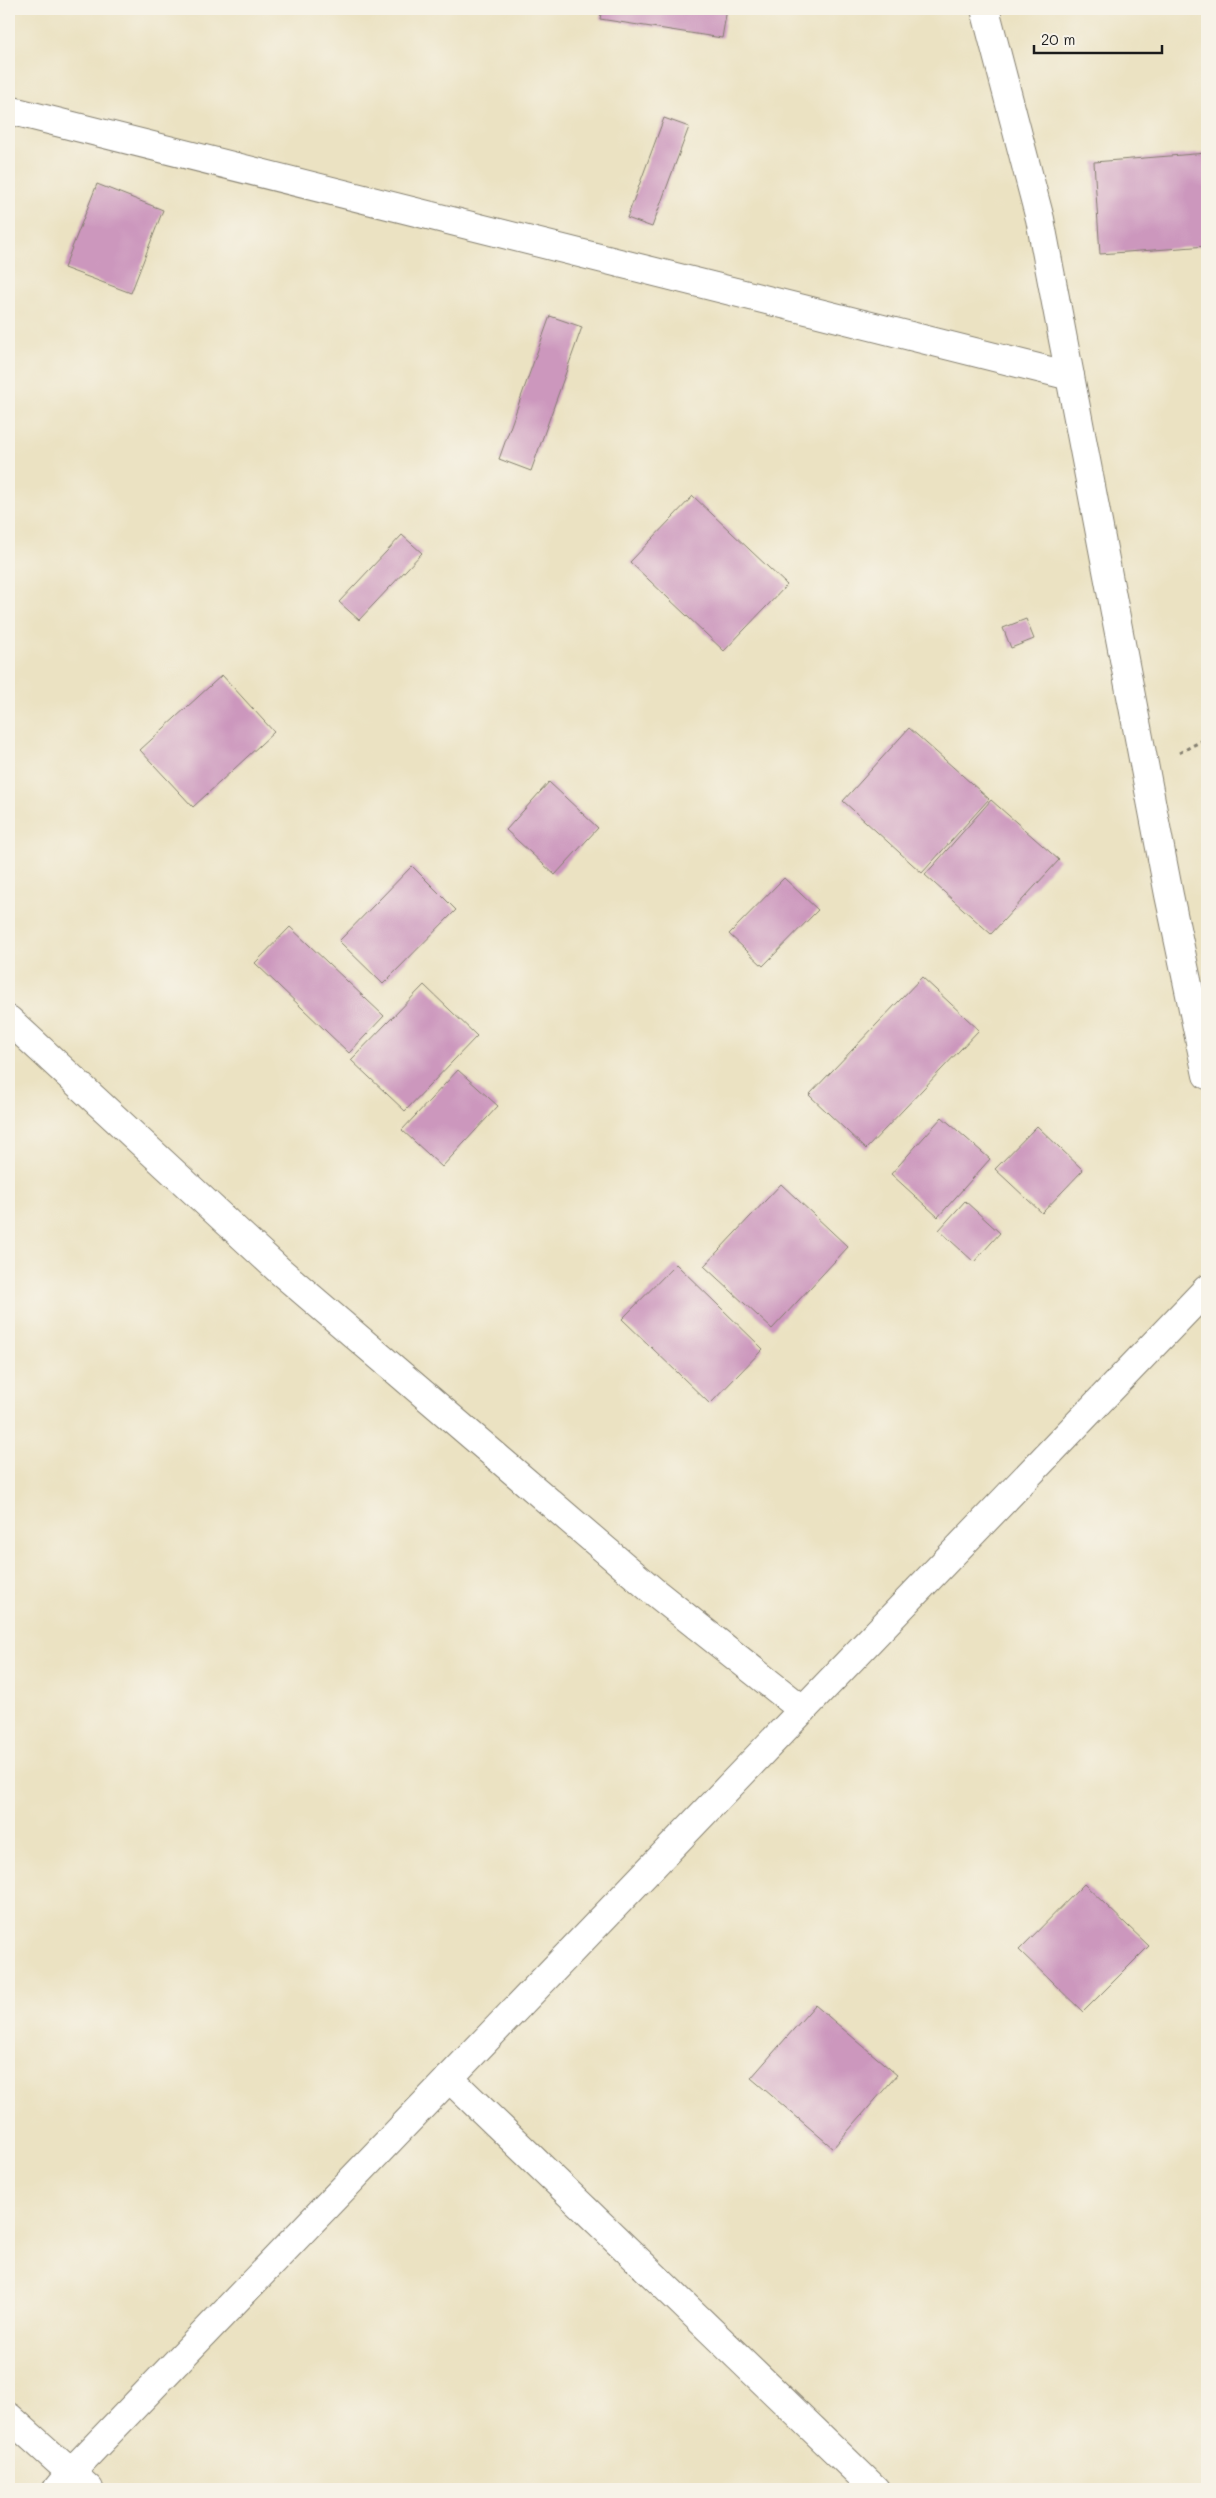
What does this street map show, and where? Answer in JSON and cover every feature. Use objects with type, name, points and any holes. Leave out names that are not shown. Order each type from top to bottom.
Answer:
[{"type":"street","points":[[984,9],[1040,219],[1169,895],[1207,1075]]},
{"type":"street","points":[[9,110],[1070,376]]},
{"type":"street","points":[[9,1020],[280,1272],[652,1590],[803,1710]]},
{"type":"street","points":[[9,2417],[72,2484],[449,2078],[1207,1289]]},
{"type":"street","points":[[449,2078],[875,2489]]},
{"type":"building","points":[[602,9],[727,9],[722,38],[600,19]]},
{"type":"building","points":[[664,118],[689,127],[652,227],[627,218]]},
{"type":"building","points":[[1207,153],[1207,246],[1100,254],[1094,162]]},
{"type":"building","points":[[97,184],[163,210],[131,293],[64,268]]},
{"type":"building","points":[[550,316],[582,327],[531,471],[499,459]]},
{"type":"building","points":[[693,496],[787,585],[724,651],[630,562]]},
{"type":"building","points":[[402,535],[422,553],[359,620],[339,602]]},
{"type":"building","points":[[1026,619],[1034,639],[1011,648],[1003,628]]},
{"type":"building","points":[[222,675],[274,732],[193,807],[140,750]]},
{"type":"building","points":[[909,728],[989,799],[922,873],[843,801]]},
{"type":"building","points":[[549,782],[598,828],[555,875],[506,830]]},
{"type":"building","points":[[991,800],[1059,860],[991,934],[925,875]]},
{"type":"building","points":[[412,866],[456,910],[383,984],[339,941]]},
{"type":"building","points":[[784,878],[818,910],[763,966],[729,934]]},
{"type":"building","points":[[290,927],[384,1016],[349,1053],[255,963]]},
{"type":"building","points":[[922,977],[979,1030],[866,1149],[809,1095]]},
{"type":"building","points":[[424,985],[477,1036],[405,1111],[351,1060]]},
{"type":"building","points":[[458,1070],[498,1106],[442,1167],[402,1130]]},
{"type":"building","points":[[942,1117],[990,1159],[938,1217],[891,1174]]},
{"type":"building","points":[[1037,1126],[1083,1170],[1042,1213],[995,1169]]},
{"type":"building","points":[[781,1184],[848,1247],[772,1329],[704,1266]]},
{"type":"building","points":[[965,1201],[1000,1233],[974,1262],[939,1230]]},
{"type":"building","points":[[676,1264],[763,1349],[710,1404],[622,1319]]},
{"type":"building","points":[[1084,1884],[1149,1946],[1083,2012],[1019,1950]]},
{"type":"building","points":[[815,2005],[897,2075],[833,2148],[751,2078]]}]
